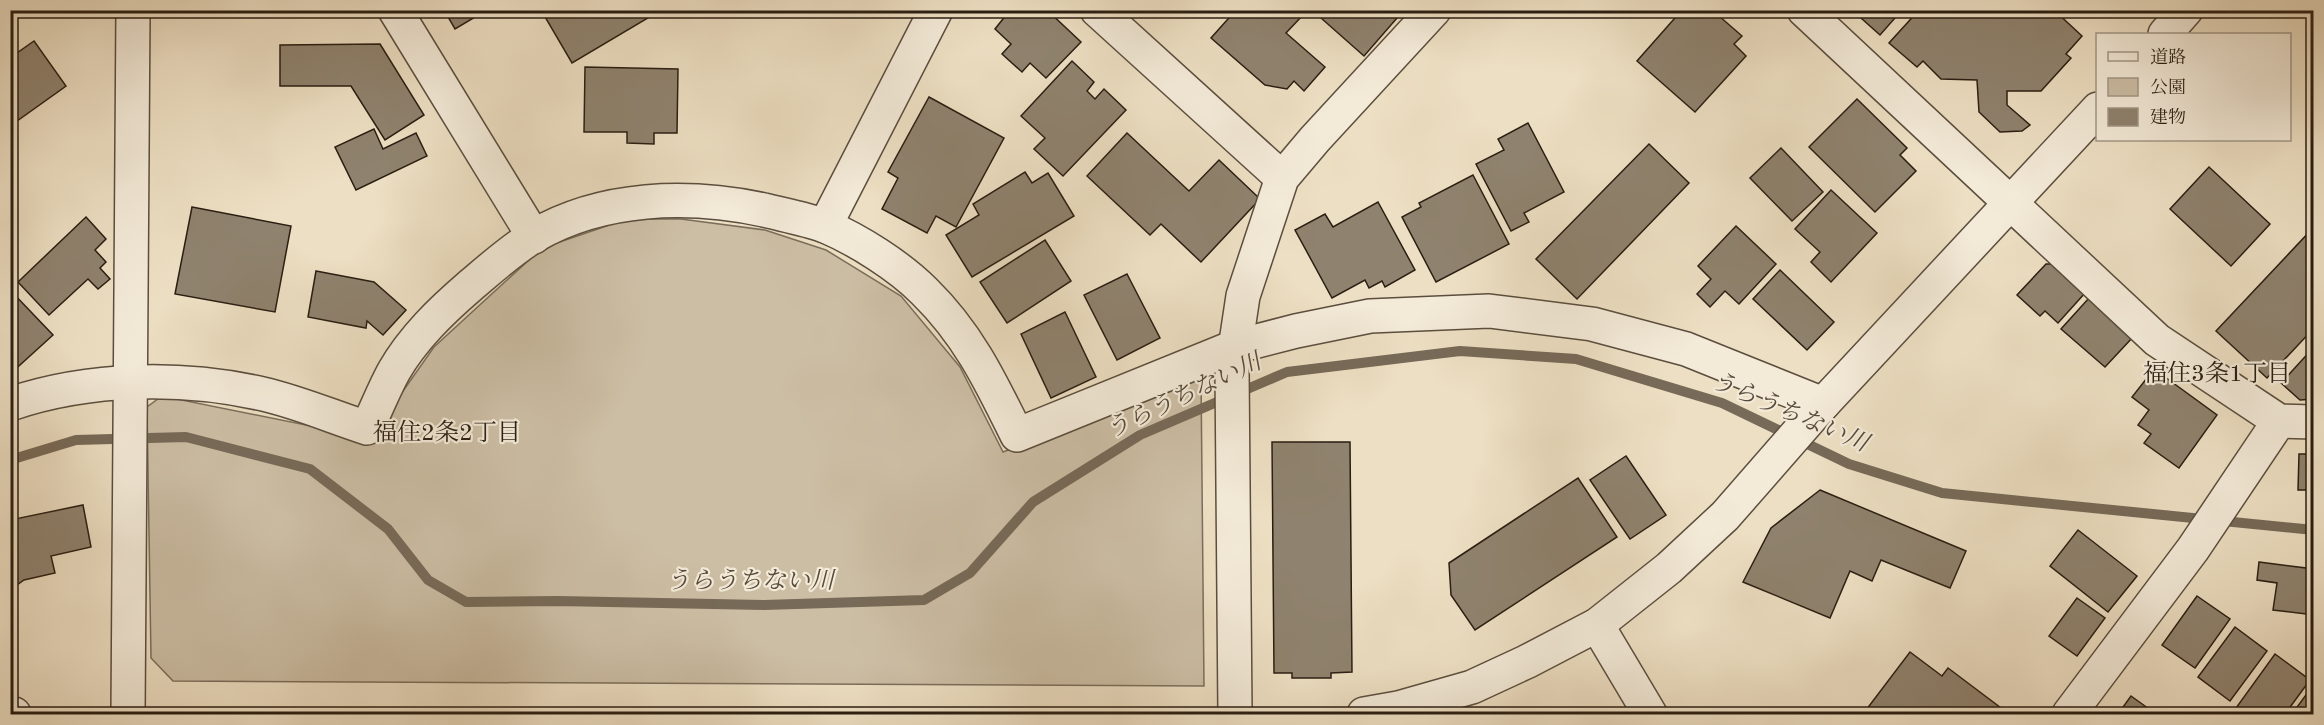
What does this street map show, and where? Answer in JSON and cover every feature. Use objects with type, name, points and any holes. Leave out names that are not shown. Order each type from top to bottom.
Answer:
[{"type":"street","points":[[129,714],[133,10]]},
{"type":"street","points":[[394,10],[534,237]]},
{"type":"street","points":[[825,226],[936,10]]},
{"type":"street","points":[[1097,10],[1282,178]]},
{"type":"street","points":[[1236,714],[1233,358],[1243,296],[1282,178],[1434,10]]},
{"type":"street","points":[[1804,10],[2157,340],[2279,421],[2313,422]]},
{"type":"street","points":[[2165,33],[2186,10]]},
{"type":"street","points":[[1364,714],[1398,708],[1472,687],[1597,625],[1669,568],[1725,516],[1815,413],[2096,110]]},
{"type":"street","points":[[10,404],[66,388],[130,395],[199,384],[264,394],[367,428],[394,371],[416,340],[447,306],[493,266],[534,237],[561,222],[602,210],[648,201],[702,201],[750,207],[825,226],[859,244],[897,270],[922,289],[965,338],[980,362],[1017,435],[1233,358],[1296,331],[1370,316],[1489,311],[1592,324],[1686,349],[1815,413]]},
{"type":"street","points":[[2069,714],[2193,549],[2279,421]]},
{"type":"street","points":[[1597,625],[1650,714]]},
{"type":"green space","points":[[627,219],[681,219],[765,230],[826,250],[901,296],[960,367],[1003,452],[1201,377],[1204,686],[173,681],[151,658],[147,407],[162,396],[370,438],[434,347],[542,248]]},
{"type":"building","points":[[444,10],[487,10],[455,29]]},
{"type":"building","points":[[541,10],[657,10],[658,12],[572,63]]},
{"type":"building","points":[[1010,10],[1047,10],[1081,42],[1046,78],[1030,63],[1022,72],[1002,54],[1011,44],[995,29]]},
{"type":"building","points":[[1236,10],[1295,10],[1302,16],[1286,33],[1325,67],[1304,91],[1294,81],[1287,89],[1265,85],[1211,38]]},
{"type":"building","points":[[1312,10],[1404,10],[1364,56]]},
{"type":"building","points":[[1682,10],[1724,10],[1719,16],[1742,36],[1734,44],[1746,56],[1695,112],[1637,61]]},
{"type":"building","points":[[1852,10],[1902,10],[1880,35]]},
{"type":"building","points":[[1919,10],[2054,10],[2082,36],[2066,54],[2071,58],[2041,91],[2007,91],[2007,105],[2030,125],[2022,131],[2000,132],[1979,112],[1977,80],[1941,79],[1923,61],[1917,67],[1889,43]]},
{"type":"building","points":[[34,41],[66,86],[17,121],[10,113],[10,58]]},
{"type":"building","points":[[380,44],[424,115],[385,140],[351,86],[280,86],[280,45]]},
{"type":"building","points":[[1072,61],[1094,82],[1087,91],[1095,99],[1104,89],[1126,110],[1063,176],[1034,149],[1045,138],[1021,116]]},
{"type":"building","points":[[585,67],[678,69],[677,133],[654,133],[654,144],[627,143],[627,132],[584,132]]},
{"type":"building","points":[[929,97],[1004,138],[956,227],[936,216],[927,233],[882,209],[898,178],[888,172]]},
{"type":"building","points":[[1857,99],[1907,148],[1900,155],[1916,171],[1875,212],[1809,147]]},
{"type":"building","points":[[1528,123],[1564,192],[1524,213],[1529,222],[1511,231],[1476,164],[1504,150],[1498,139]]},
{"type":"building","points":[[374,129],[383,149],[416,133],[427,156],[356,190],[335,147]]},
{"type":"building","points":[[1127,133],[1189,191],[1219,160],[1260,199],[1201,262],[1161,224],[1150,235],[1087,176]]},
{"type":"building","points":[[1649,144],[1689,183],[1577,299],[1536,259]]},
{"type":"building","points":[[1781,148],[1823,192],[1792,221],[1750,178]]},
{"type":"building","points":[[2209,167],[2270,224],[2231,266],[2170,209]]},
{"type":"building","points":[[1025,172],[1032,183],[1048,173],[1074,216],[972,277],[946,235],[979,215],[973,204]]},
{"type":"building","points":[[1473,175],[1509,244],[1436,282],[1402,217],[1421,207],[1419,203]]},
{"type":"building","points":[[1831,190],[1877,233],[1831,282],[1811,262],[1820,252],[1795,229]]},
{"type":"building","points":[[1378,202],[1415,270],[1385,287],[1382,281],[1369,288],[1365,280],[1332,298],[1295,230],[1325,214],[1333,227]]},
{"type":"building","points":[[192,207],[291,226],[275,312],[175,294]]},
{"type":"building","points":[[86,217],[106,239],[95,250],[106,262],[100,268],[110,279],[98,289],[88,279],[49,315],[18,282]]},
{"type":"building","points":[[1736,226],[1776,264],[1739,304],[1725,291],[1710,307],[1697,294],[1711,279],[1698,266]]},
{"type":"building","points":[[2314,227],[2314,328],[2267,378],[2216,331]]},
{"type":"building","points":[[1045,240],[1071,281],[1007,323],[980,282]]},
{"type":"building","points":[[2046,264],[2054,264],[2085,293],[2058,323],[2045,311],[2040,316],[2017,295]]},
{"type":"building","points":[[1780,270],[1834,322],[1807,350],[1753,299]]},
{"type":"building","points":[[316,271],[374,282],[406,310],[383,335],[367,321],[366,328],[308,317]]},
{"type":"building","points":[[1127,274],[1160,338],[1117,360],[1084,295]]},
{"type":"building","points":[[10,290],[53,335],[10,374]]},
{"type":"building","points":[[2089,298],[2133,337],[2105,367],[2061,329]]},
{"type":"building","points":[[1065,312],[1096,377],[1051,398],[1021,334]]},
{"type":"building","points":[[2314,347],[2314,399],[2300,400],[2281,383]]},
{"type":"building","points":[[2154,369],[2217,415],[2179,468],[2144,443],[2151,434],[2138,425],[2149,410],[2132,397]]},
{"type":"building","points":[[1272,442],[1350,442],[1352,672],[1331,673],[1331,678],[1292,678],[1292,673],[1274,673]]},
{"type":"building","points":[[2299,454],[2314,454],[2314,490],[2298,490]]},
{"type":"building","points":[[1626,456],[1666,515],[1630,539],[1590,480]]},
{"type":"building","points":[[1578,478],[1617,537],[1475,630],[1451,595],[1449,563]]},
{"type":"building","points":[[1820,490],[1966,551],[1950,588],[1881,560],[1872,581],[1850,571],[1830,618],[1743,582],[1771,528]]},
{"type":"building","points":[[83,505],[91,547],[51,556],[55,573],[24,580],[10,590],[10,520]]},
{"type":"building","points":[[2078,530],[2137,576],[2108,612],[2050,566]]},
{"type":"building","points":[[2259,562],[2314,569],[2314,615],[2273,610],[2277,583],[2257,580]]},
{"type":"building","points":[[2197,596],[2230,619],[2195,668],[2162,645]]},
{"type":"building","points":[[2077,598],[2105,618],[2077,656],[2049,636]]},
{"type":"building","points":[[2235,627],[2267,651],[2230,701],[2198,677]]},
{"type":"building","points":[[1910,652],[1942,676],[1948,668],[2009,714],[1863,714]]},
{"type":"building","points":[[2275,654],[2310,680],[2285,714],[2245,714],[2236,708]]},
{"type":"building","points":[[2314,684],[2314,714],[2292,714]]},
{"type":"building","points":[[2131,696],[2156,714],[2118,714]]},
{"type":"waterway","name":"うらうちない川","points":[[10,460],[76,440],[186,437],[310,469],[388,529],[428,580],[466,602],[558,601],[764,605],[924,600],[970,573],[1033,502],[1140,435],[1287,372],[1460,351],[1576,359],[1722,403],[1849,464],[1942,493],[2314,530]]},
{"type":"district","name":"福住3条1丁目","points":[[2217,375]]},
{"type":"district","name":"福住2条2丁目","points":[[447,434]]}]
